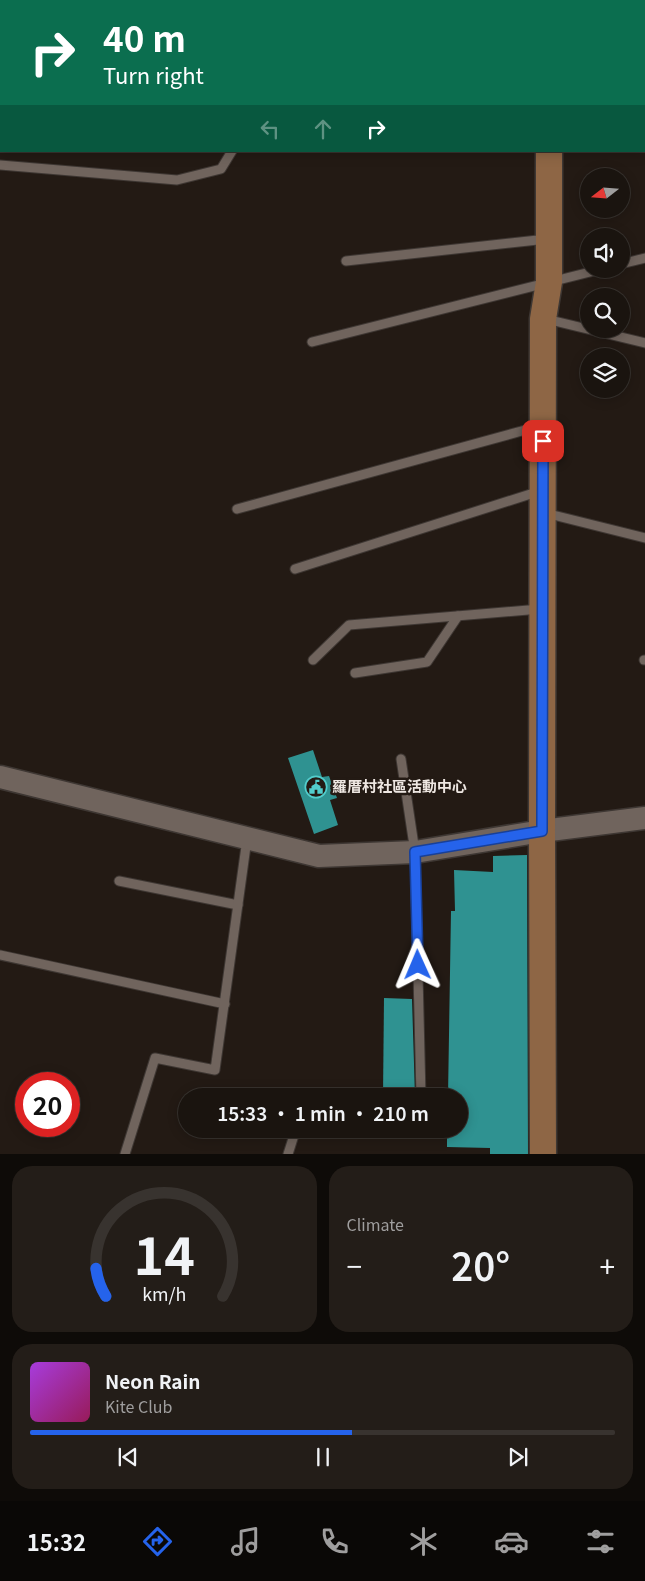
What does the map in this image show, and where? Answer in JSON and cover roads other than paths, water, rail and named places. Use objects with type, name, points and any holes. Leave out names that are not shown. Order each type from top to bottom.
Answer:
[{"type":"main road","points":[[542,1154],[543,319],[549,282],[550,152]]},
{"type":"street","points":[[0,777],[319,856],[415,852],[542,831],[645,818]]},
{"type":"lane","points":[[0,165],[177,180],[221,169],[231,152]]},
{"type":"lane","points":[[346,261],[550,239]]},
{"type":"lane","points":[[630,262],[645,258]]},
{"type":"lane","points":[[312,342],[580,274]]},
{"type":"lane","points":[[543,319],[645,343]]},
{"type":"lane","points":[[237,509],[543,425]]},
{"type":"lane","points":[[295,569],[543,502],[645,538]]},
{"type":"lane","points":[[313,660],[349,625],[542,609]]},
{"type":"lane","points":[[355,674],[427,662],[458,616]]},
{"type":"lane","points":[[401,759],[415,852],[421,1088]]},
{"type":"lane","points":[[125,1154],[155,1058],[215,1070],[248,838]]},
{"type":"lane","points":[[119,881],[238,905]]},
{"type":"lane","points":[[0,956],[224,1004]]},
{"type":"lane","points":[[288,1154],[293,1138]]},
{"type":"place","name":"羅厝村社區活動中心","points":[[316,787]]}]
